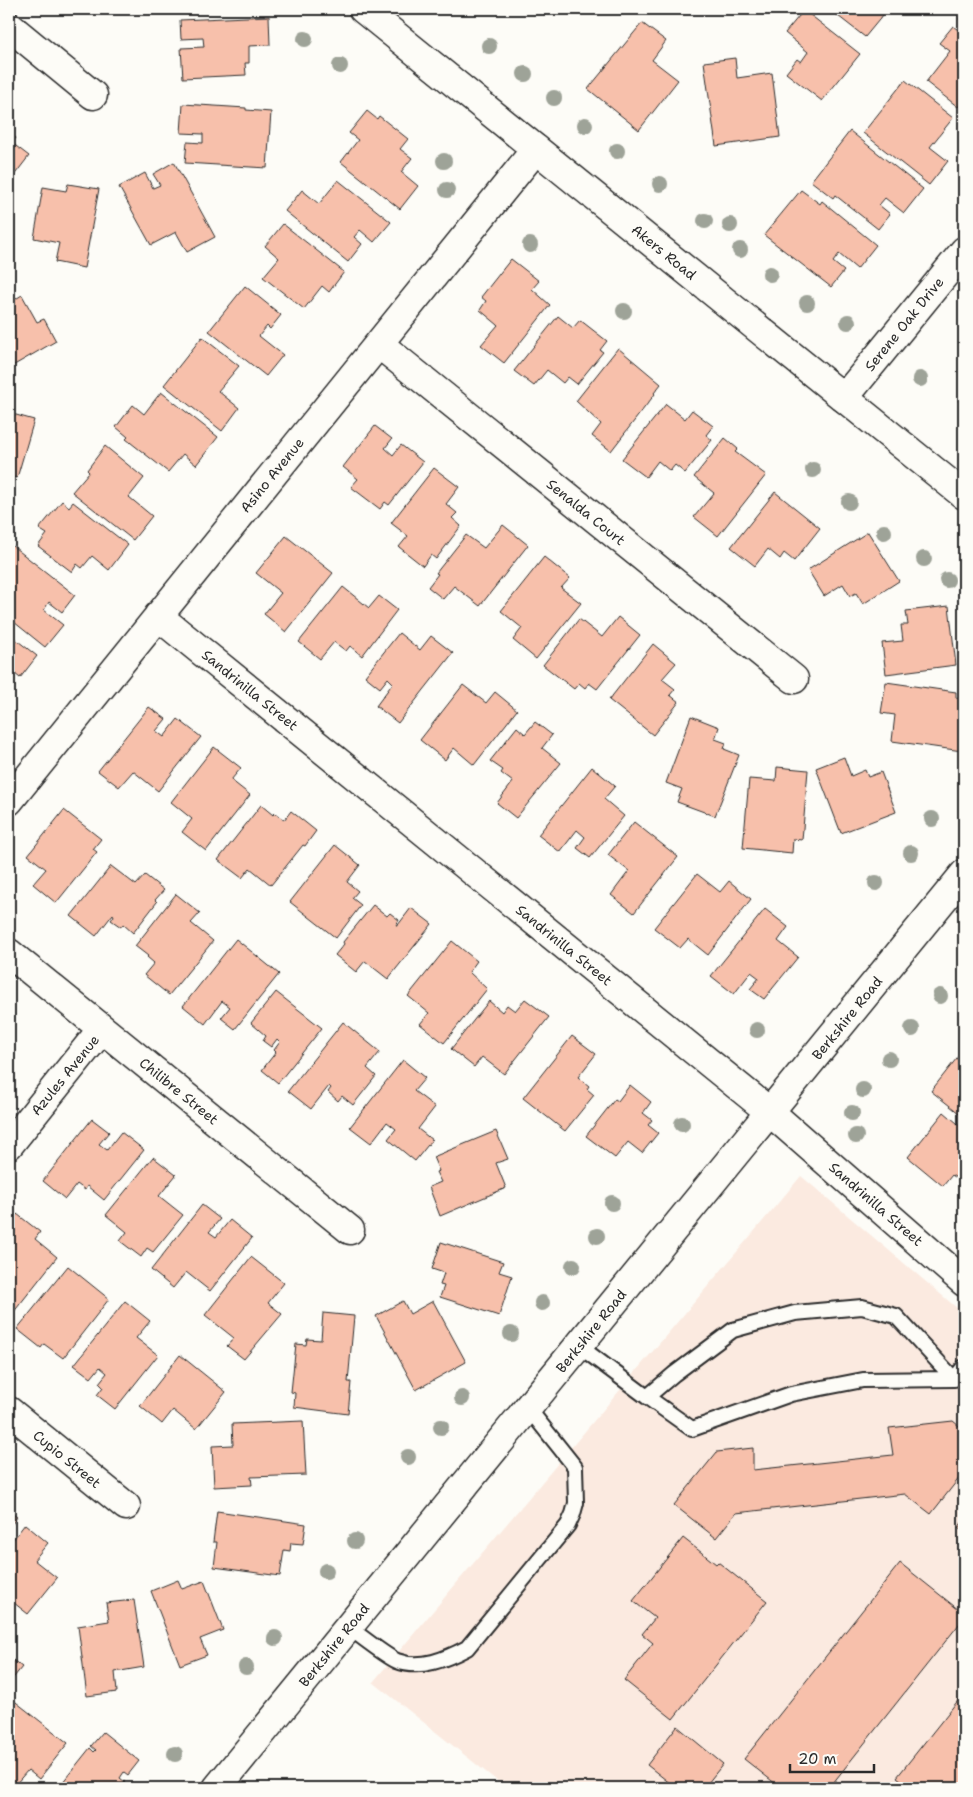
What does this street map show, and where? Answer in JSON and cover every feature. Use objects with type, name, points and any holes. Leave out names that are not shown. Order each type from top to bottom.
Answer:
[{"type":"street","name":"Akers Road","points":[[363,9],[964,495]]},
{"type":"street","points":[[9,26],[93,95]]},
{"type":"street","name":"Asino Avenue","points":[[9,801],[536,149]]},
{"type":"street","name":"Serene Oak Drive","points":[[844,398],[964,251]]},
{"type":"street","name":"Senalda Court","points":[[379,344],[794,680]]},
{"type":"street","name":"Sandrinilla Street","points":[[158,616],[770,1112],[964,1282]]},
{"type":"street","name":"Berkshire Road","points":[[217,1788],[964,874]]},
{"type":"street","name":"Chilibre Street","points":[[9,954],[350,1230]]},
{"type":"street","name":"Azules Avenue","points":[[9,1145],[102,1029]]},
{"type":"street","name":"Cupio Street","points":[[9,1411],[126,1506]]},
{"type":"lane","points":[[647,1397],[674,1374],[734,1330],[795,1314],[862,1307],[896,1316],[954,1379]]},
{"type":"lane","points":[[579,1346],[692,1429],[791,1394],[863,1380],[954,1379],[964,1367]]},
{"type":"lane","points":[[348,1627],[396,1660],[410,1664],[424,1664],[445,1659],[467,1648],[568,1526],[576,1502],[575,1467],[528,1408]]},
{"type":"shaded area","points":[[801,1176],[964,1314],[964,1788],[506,1788],[373,1682]]},
{"type":"building","points":[[829,9],[888,9],[865,37]]},
{"type":"building","points":[[804,10],[860,54],[822,101],[786,73],[797,59],[801,62],[808,52],[785,33]]},
{"type":"building","points":[[964,13],[964,23],[959,19]]},
{"type":"building","points":[[269,16],[270,45],[249,46],[249,63],[245,63],[246,75],[183,78],[181,48],[204,47],[203,38],[181,39],[180,20]]},
{"type":"building","points":[[642,23],[666,41],[652,60],[678,80],[639,130],[588,89]]},
{"type":"building","points":[[953,26],[964,35],[964,99],[958,107],[926,82],[950,51],[939,43]]},
{"type":"building","points":[[735,58],[737,78],[772,73],[780,137],[716,146],[704,62]]},
{"type":"building","points":[[905,80],[953,118],[930,147],[948,161],[929,185],[863,133]]},
{"type":"building","points":[[183,104],[246,108],[246,110],[271,112],[267,168],[185,163],[187,142],[203,143],[203,134],[181,133]]},
{"type":"building","points":[[367,111],[377,119],[379,116],[408,139],[400,149],[412,158],[401,172],[418,186],[400,209],[341,162],[358,140],[349,133]]},
{"type":"building","points":[[850,131],[923,189],[904,213],[885,198],[879,205],[890,214],[878,229],[835,195],[833,198],[811,181]]},
{"type":"building","points":[[9,133],[16,138],[12,143],[29,156],[9,182]]},
{"type":"building","points":[[174,162],[215,237],[187,252],[176,232],[151,245],[119,187],[145,173],[153,188],[160,185],[153,174]]},
{"type":"building","points":[[338,180],[391,222],[374,242],[360,230],[354,237],[362,244],[348,262],[285,211],[302,190],[319,204]]},
{"type":"building","points":[[68,184],[99,189],[84,268],[55,262],[59,243],[34,238],[43,187],[66,191]]},
{"type":"building","points":[[801,190],[820,204],[822,201],[876,245],[857,269],[839,254],[833,262],[844,271],[831,287],[764,235]]},
{"type":"building","points":[[283,224],[344,272],[329,292],[322,286],[304,309],[263,277],[279,258],[265,246]]},
{"type":"building","points":[[511,259],[539,281],[532,289],[550,305],[504,363],[481,345],[498,325],[480,310],[486,301],[481,297]]},
{"type":"building","points":[[245,286],[281,315],[270,329],[267,326],[259,336],[283,355],[266,376],[209,331]]},
{"type":"building","points":[[9,294],[14,300],[22,295],[37,322],[44,319],[56,341],[9,368]]},
{"type":"building","points":[[558,316],[573,328],[580,320],[607,341],[600,350],[603,352],[577,384],[568,377],[563,383],[547,370],[534,386],[514,371]]},
{"type":"building","points":[[202,337],[239,366],[218,391],[239,408],[222,431],[164,385]]},
{"type":"building","points":[[618,348],[661,384],[611,451],[592,436],[601,424],[576,401]]},
{"type":"building","points":[[161,392],[218,437],[196,465],[183,454],[168,472],[126,439],[128,437],[116,427],[133,405],[144,414]]},
{"type":"building","points":[[964,392],[964,406],[958,401]]},
{"type":"building","points":[[666,404],[685,419],[692,410],[713,426],[706,435],[712,440],[685,473],[675,465],[670,471],[658,461],[646,477],[622,459]]},
{"type":"building","points":[[9,413],[34,420],[17,478],[9,476]]},
{"type":"building","points":[[375,426],[392,439],[385,448],[393,455],[401,445],[423,462],[389,505],[385,502],[380,509],[351,487],[358,479],[343,467]]},
{"type":"building","points":[[725,438],[738,449],[735,452],[766,475],[718,536],[694,517],[714,493],[694,477]]},
{"type":"building","points":[[105,446],[144,478],[129,497],[152,516],[133,540],[72,492],[89,472],[87,470]]},
{"type":"building","points":[[434,468],[459,487],[446,504],[457,513],[452,518],[461,526],[436,559],[431,555],[423,566],[399,547],[408,536],[391,523]]},
{"type":"building","points":[[775,492],[820,528],[794,561],[784,553],[780,559],[768,549],[755,566],[731,547]]},
{"type":"building","points":[[62,501],[69,507],[73,502],[128,545],[109,570],[92,556],[82,568],[77,564],[72,572],[38,546],[47,534],[39,529]]},
{"type":"building","points":[[503,525],[528,545],[480,606],[454,586],[443,599],[428,587],[438,574],[436,573],[466,535],[484,548]]},
{"type":"building","points":[[868,532],[899,581],[863,604],[856,593],[850,596],[843,584],[824,596],[808,570]]},
{"type":"building","points":[[286,536],[333,573],[286,632],[264,614],[281,593],[256,573]]},
{"type":"building","points":[[10,544],[75,595],[62,612],[49,602],[44,610],[63,625],[45,647],[9,618]]},
{"type":"building","points":[[544,557],[570,578],[561,588],[581,603],[536,659],[513,640],[522,628],[501,611]]},
{"type":"building","points":[[343,587],[369,608],[379,596],[397,610],[362,656],[350,646],[346,651],[334,642],[320,659],[299,642]]},
{"type":"building","points":[[949,606],[956,665],[886,674],[882,643],[903,641],[901,625],[908,625],[906,611]]},
{"type":"building","points":[[618,617],[640,635],[597,689],[589,683],[585,688],[579,683],[574,689],[543,665],[579,619],[602,637]]},
{"type":"building","points":[[399,633],[420,650],[431,636],[453,653],[398,723],[376,706],[393,683],[388,678],[380,688],[365,676]]},
{"type":"building","points":[[9,634],[37,656],[20,678],[9,669]]},
{"type":"building","points":[[653,644],[676,663],[662,679],[675,689],[670,695],[679,702],[653,735],[609,700]]},
{"type":"building","points":[[886,682],[956,692],[956,698],[964,699],[962,751],[892,741],[895,715],[881,713]]},
{"type":"building","points":[[463,685],[486,703],[495,692],[517,710],[474,765],[454,748],[445,760],[420,740]]},
{"type":"building","points":[[149,707],[166,719],[156,731],[164,737],[178,719],[201,737],[158,791],[133,771],[119,787],[98,771]]},
{"type":"building","points":[[691,716],[719,727],[715,739],[726,743],[724,749],[739,755],[715,816],[677,802],[682,789],[666,783]]},
{"type":"building","points":[[535,722],[552,735],[542,748],[561,763],[516,818],[497,803],[513,782],[501,773],[503,770],[490,761],[517,727],[525,734]]},
{"type":"building","points":[[214,747],[241,768],[231,780],[250,795],[206,851],[182,832],[192,819],[171,802]]},
{"type":"building","points":[[844,757],[851,776],[865,770],[868,777],[881,772],[896,812],[841,833],[816,768]]},
{"type":"building","points":[[592,767],[615,786],[604,799],[624,816],[590,858],[577,848],[585,837],[577,830],[560,852],[538,835]]},
{"type":"building","points":[[777,767],[808,770],[802,840],[793,839],[792,853],[743,848],[749,779],[776,781]]},
{"type":"building","points":[[261,805],[273,815],[275,813],[284,820],[291,811],[316,831],[271,885],[250,868],[242,878],[218,860]]},
{"type":"building","points":[[64,810],[101,839],[93,849],[97,852],[56,903],[33,884],[46,869],[28,855]]},
{"type":"building","points":[[634,822],[678,857],[634,913],[611,895],[629,871],[608,855]]},
{"type":"building","points":[[335,845],[360,865],[347,882],[358,891],[352,898],[361,905],[336,938],[290,902]]},
{"type":"building","points":[[111,866],[136,885],[145,875],[164,890],[133,933],[123,924],[121,927],[111,920],[114,916],[113,914],[96,936],[71,916]]},
{"type":"building","points":[[697,874],[720,892],[729,881],[751,899],[708,955],[688,939],[680,948],[654,928]]},
{"type":"building","points":[[176,894],[200,913],[191,923],[213,941],[169,995],[144,975],[154,963],[135,946]]},
{"type":"building","points":[[373,905],[387,916],[390,913],[399,920],[396,925],[411,908],[432,924],[388,979],[365,961],[356,972],[335,955]]},
{"type":"building","points":[[765,909],[788,927],[778,941],[798,957],[764,999],[750,989],[759,978],[751,972],[734,994],[711,976]]},
{"type":"building","points":[[236,939],[279,974],[235,1029],[221,1018],[230,1007],[222,1001],[205,1024],[183,1006]]},
{"type":"building","points":[[452,941],[477,961],[469,972],[487,989],[444,1043],[420,1024],[429,1013],[408,996]]},
{"type":"building","points":[[276,992],[322,1028],[278,1083],[262,1070],[276,1052],[274,1050],[280,1042],[277,1039],[271,1047],[263,1041],[266,1036],[251,1023]]},
{"type":"building","points":[[525,999],[549,1017],[504,1074],[482,1057],[474,1067],[451,1049],[489,1001],[502,1012],[507,1005],[515,1011]]},
{"type":"building","points":[[343,1022],[380,1052],[367,1068],[376,1076],[353,1105],[342,1096],[338,1101],[328,1092],[331,1088],[329,1086],[311,1109],[288,1091]]},
{"type":"building","points":[[572,1036],[596,1054],[578,1077],[589,1086],[587,1089],[594,1095],[565,1131],[523,1098]]},
{"type":"building","points":[[964,1049],[964,1117],[931,1091]]},
{"type":"building","points":[[403,1060],[425,1078],[414,1091],[435,1107],[418,1129],[432,1140],[415,1161],[388,1139],[396,1129],[387,1122],[371,1143],[350,1127]]},
{"type":"building","points":[[630,1085],[651,1102],[643,1113],[652,1120],[648,1125],[658,1133],[642,1153],[628,1142],[615,1158],[586,1136],[615,1099],[618,1101]]},
{"type":"building","points":[[944,1112],[964,1129],[964,1174],[959,1180],[952,1175],[943,1186],[908,1157]]},
{"type":"building","points":[[92,1119],[109,1132],[99,1144],[107,1150],[121,1132],[144,1150],[104,1200],[87,1186],[85,1190],[77,1184],[65,1199],[43,1181]]},
{"type":"building","points":[[496,1131],[508,1159],[496,1163],[506,1188],[440,1216],[429,1187],[441,1182],[436,1172],[439,1171],[433,1157]]},
{"type":"building","points":[[153,1157],[176,1175],[159,1196],[183,1215],[153,1252],[147,1248],[141,1257],[120,1241],[127,1232],[106,1215]]},
{"type":"building","points":[[202,1205],[220,1219],[209,1232],[216,1237],[230,1220],[252,1238],[210,1291],[186,1272],[173,1288],[151,1270]]},
{"type":"building","points":[[17,1214],[40,1232],[35,1239],[57,1257],[9,1318],[9,1225]]},
{"type":"building","points":[[441,1242],[503,1262],[499,1272],[512,1276],[499,1316],[440,1297],[444,1286],[440,1285],[444,1273],[432,1269]]},
{"type":"building","points":[[251,1257],[284,1283],[268,1303],[282,1314],[244,1359],[227,1346],[234,1338],[205,1315]]},
{"type":"building","points":[[68,1266],[109,1299],[63,1358],[44,1344],[41,1348],[17,1329]]},
{"type":"building","points":[[125,1301],[150,1321],[136,1338],[158,1355],[115,1409],[97,1395],[103,1387],[99,1383],[107,1373],[100,1367],[91,1378],[74,1365]]},
{"type":"building","points":[[403,1301],[410,1314],[433,1301],[466,1362],[416,1390],[376,1316]]},
{"type":"building","points":[[323,1313],[354,1316],[348,1382],[351,1382],[348,1414],[294,1407],[295,1393],[291,1392],[296,1344],[306,1345],[307,1339],[321,1340]]},
{"type":"building","points":[[180,1355],[226,1392],[196,1429],[173,1410],[162,1424],[140,1406]]},
{"type":"building","points":[[303,1421],[306,1475],[251,1477],[252,1485],[214,1487],[212,1446],[233,1445],[232,1424]]},
{"type":"building","points":[[953,1421],[964,1430],[964,1472],[931,1514],[905,1494],[736,1513],[716,1538],[674,1505],[717,1452],[753,1448],[753,1470],[893,1455],[889,1428]]},
{"type":"building","points":[[9,1511],[17,1517],[9,1528]]},
{"type":"building","points":[[217,1511],[306,1524],[303,1544],[291,1543],[290,1551],[284,1550],[280,1576],[214,1567],[217,1542],[213,1542]]},
{"type":"building","points":[[964,1520],[964,1532],[958,1528]]},
{"type":"building","points":[[25,1524],[48,1543],[34,1560],[57,1578],[28,1614],[9,1599],[9,1545]]},
{"type":"building","points":[[683,1538],[716,1564],[718,1562],[767,1601],[673,1719],[624,1680],[653,1643],[642,1634],[655,1618],[633,1601]]},
{"type":"building","points":[[900,1563],[964,1614],[964,1618],[829,1788],[781,1788],[744,1759]]},
{"type":"building","points":[[178,1580],[182,1589],[204,1581],[223,1630],[200,1639],[207,1655],[180,1665],[151,1591]]},
{"type":"building","points":[[134,1600],[144,1667],[115,1672],[117,1692],[87,1696],[78,1626],[109,1621],[106,1603]]},
{"type":"building","points":[[9,1657],[22,1667],[10,1682],[12,1683],[9,1687]]},
{"type":"building","points":[[964,1693],[964,1788],[911,1788],[897,1777]]},
{"type":"building","points":[[12,1699],[68,1743],[39,1779],[28,1770],[15,1785],[9,1780],[9,1703]]},
{"type":"building","points":[[677,1726],[723,1764],[704,1788],[676,1788],[647,1765]]},
{"type":"building","points":[[103,1732],[139,1761],[128,1775],[124,1772],[120,1778],[125,1782],[120,1788],[58,1788],[90,1748],[94,1752],[96,1750],[91,1746]]}]
